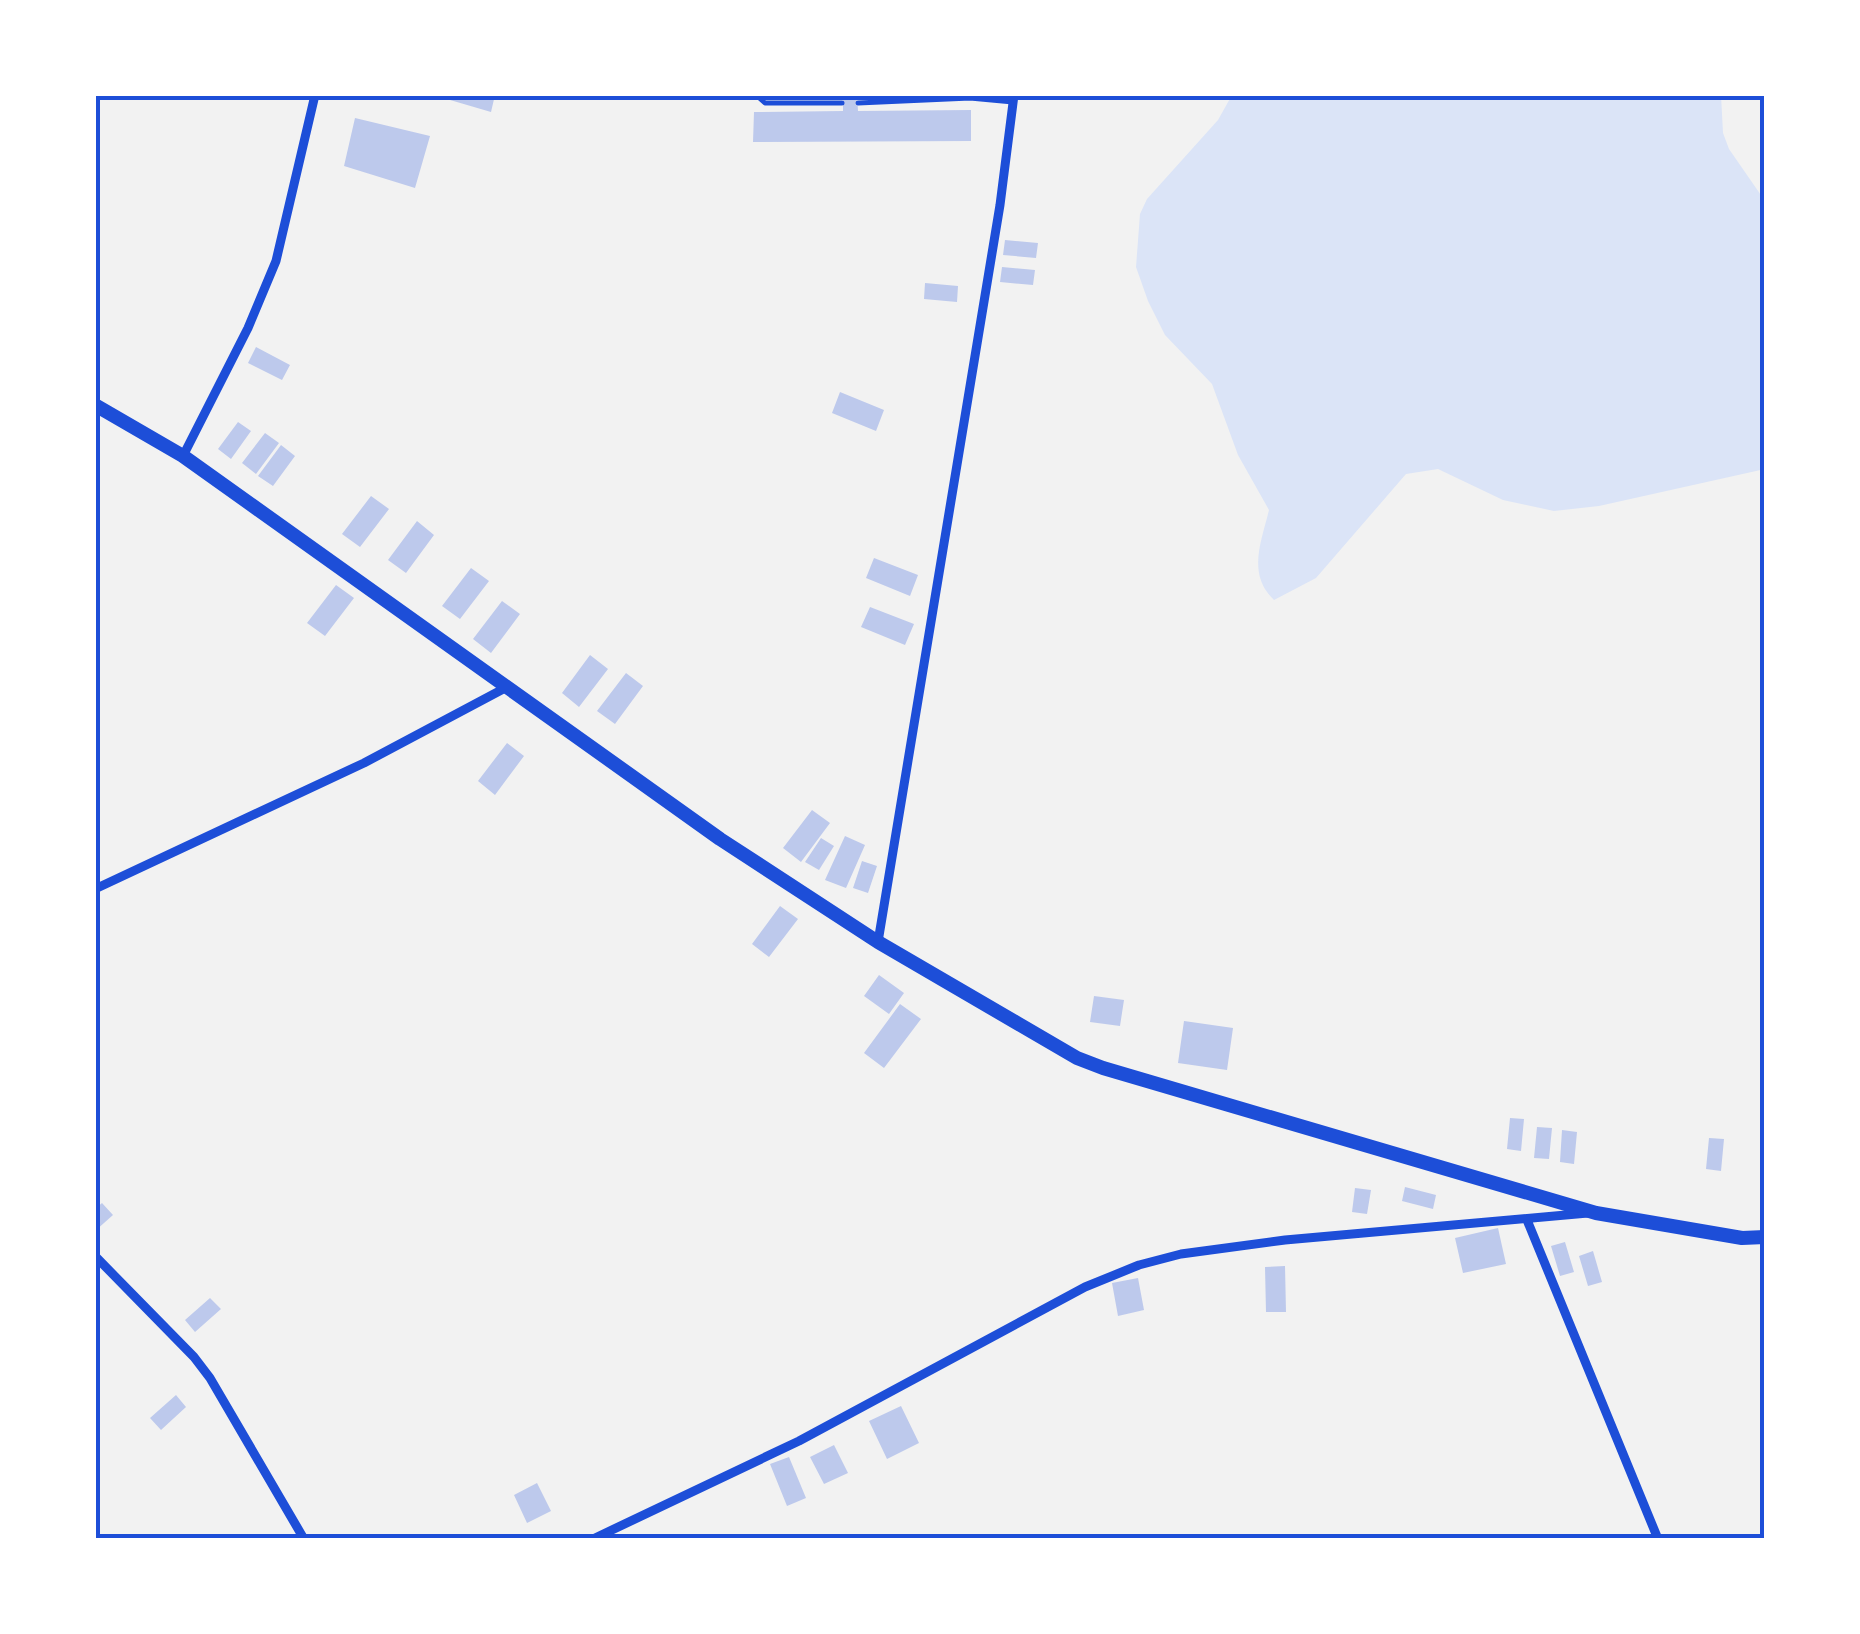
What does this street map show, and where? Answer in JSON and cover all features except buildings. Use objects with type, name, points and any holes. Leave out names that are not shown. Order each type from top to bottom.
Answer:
[{"type":"main road","points":[[95,405],[183,456],[720,839],[878,942],[1055,1047],[1103,1068],[1596,1213],[1742,1238],[1765,1237]]},
{"type":"street","points":[[183,456],[248,328],[276,261],[315,95]]},
{"type":"street","points":[[878,942],[1000,204],[1013,98]]},
{"type":"street","points":[[95,889],[364,764],[506,687]]},
{"type":"street","points":[[593,1539],[766,1458],[1086,1288],[1139,1265],[1181,1254],[1284,1240],[1596,1213]]},
{"type":"street","points":[[1527,1220],[1658,1539]]},
{"type":"street","points":[[95,1256],[210,1378],[304,1539]]},
{"type":"lane","points":[[756,95],[765,102],[842,103]]},
{"type":"lane","points":[[858,103],[1013,98]]},
{"type":"shaded area","points":[[1232,95],[1721,95],[1723,133],[1729,149],[1765,201],[1765,469],[1599,506],[1554,511],[1503,500],[1438,469],[1406,474],[1316,578],[1274,600],[1258,569],[1269,510],[1238,455],[1212,384],[1165,335],[1136,267],[1140,214],[1147,199],[1218,120]]}]
